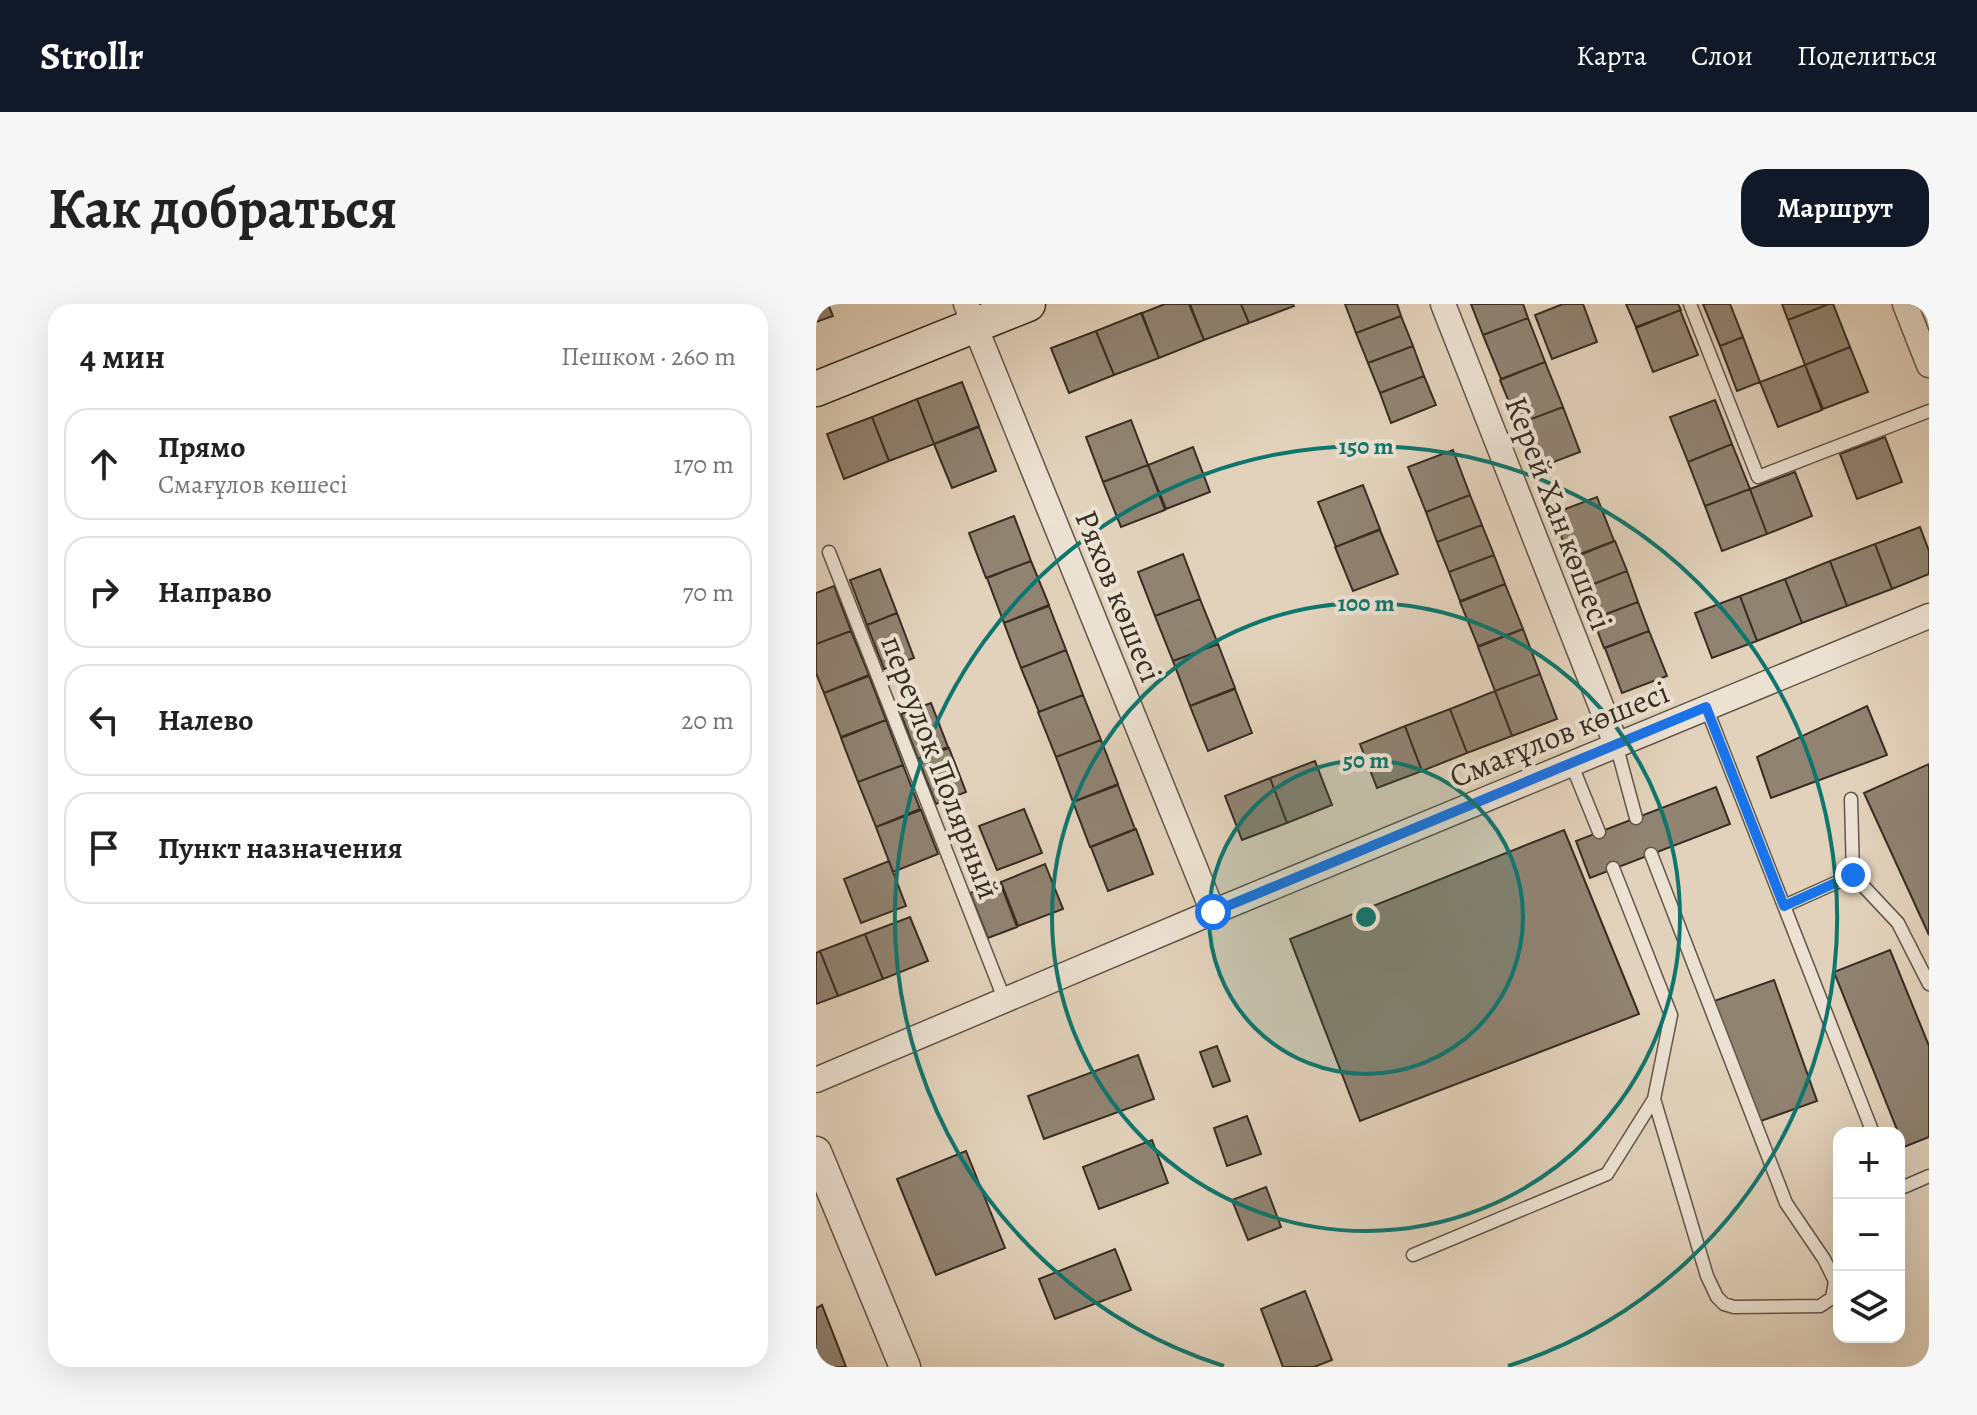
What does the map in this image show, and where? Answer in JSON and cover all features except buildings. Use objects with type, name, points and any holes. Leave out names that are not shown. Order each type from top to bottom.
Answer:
[{"type":"main road","points":[[816,389],[971,315],[1028,304]]},
{"type":"street","name":"Керей Хан көшесі","points":[[1443,304],[1616,744]]},
{"type":"street","points":[[1905,304],[1929,365]]},
{"type":"street","name":"Ряхов көшесі","points":[[971,315],[1213,912]]},
{"type":"street","name":"Смағұлов көшесі","points":[[816,1080],[1929,616]]},
{"type":"street","points":[[816,1152],[905,1367]]},
{"type":"lane","points":[[1690,304],[1758,477],[1929,411]]},
{"type":"lane","name":"переулок Полярный","points":[[829,552],[1005,1001]]},
{"type":"lane","points":[[1706,707],[1871,1127]]},
{"type":"lane","points":[[1616,744],[1636,818]]},
{"type":"lane","points":[[1571,763],[1599,832]]},
{"type":"lane","points":[[1851,799],[1853,875],[1898,923],[1929,984]]},
{"type":"lane","points":[[1651,854],[1786,1203],[1835,1281],[1832,1298],[1827,1303],[1789,1309],[1734,1307],[1724,1304],[1717,1297],[1707,1276],[1654,1099]]},
{"type":"lane","points":[[1413,1255],[1607,1174],[1654,1099],[1671,1015],[1613,868]]},
{"type":"lane","points":[[1784,906],[1853,875]]},
{"type":"lane","points":[[1905,1186],[1929,1176]]},
{"type":"route","points":[[1213,912],[1706,707],[1784,906],[1853,875]]}]
